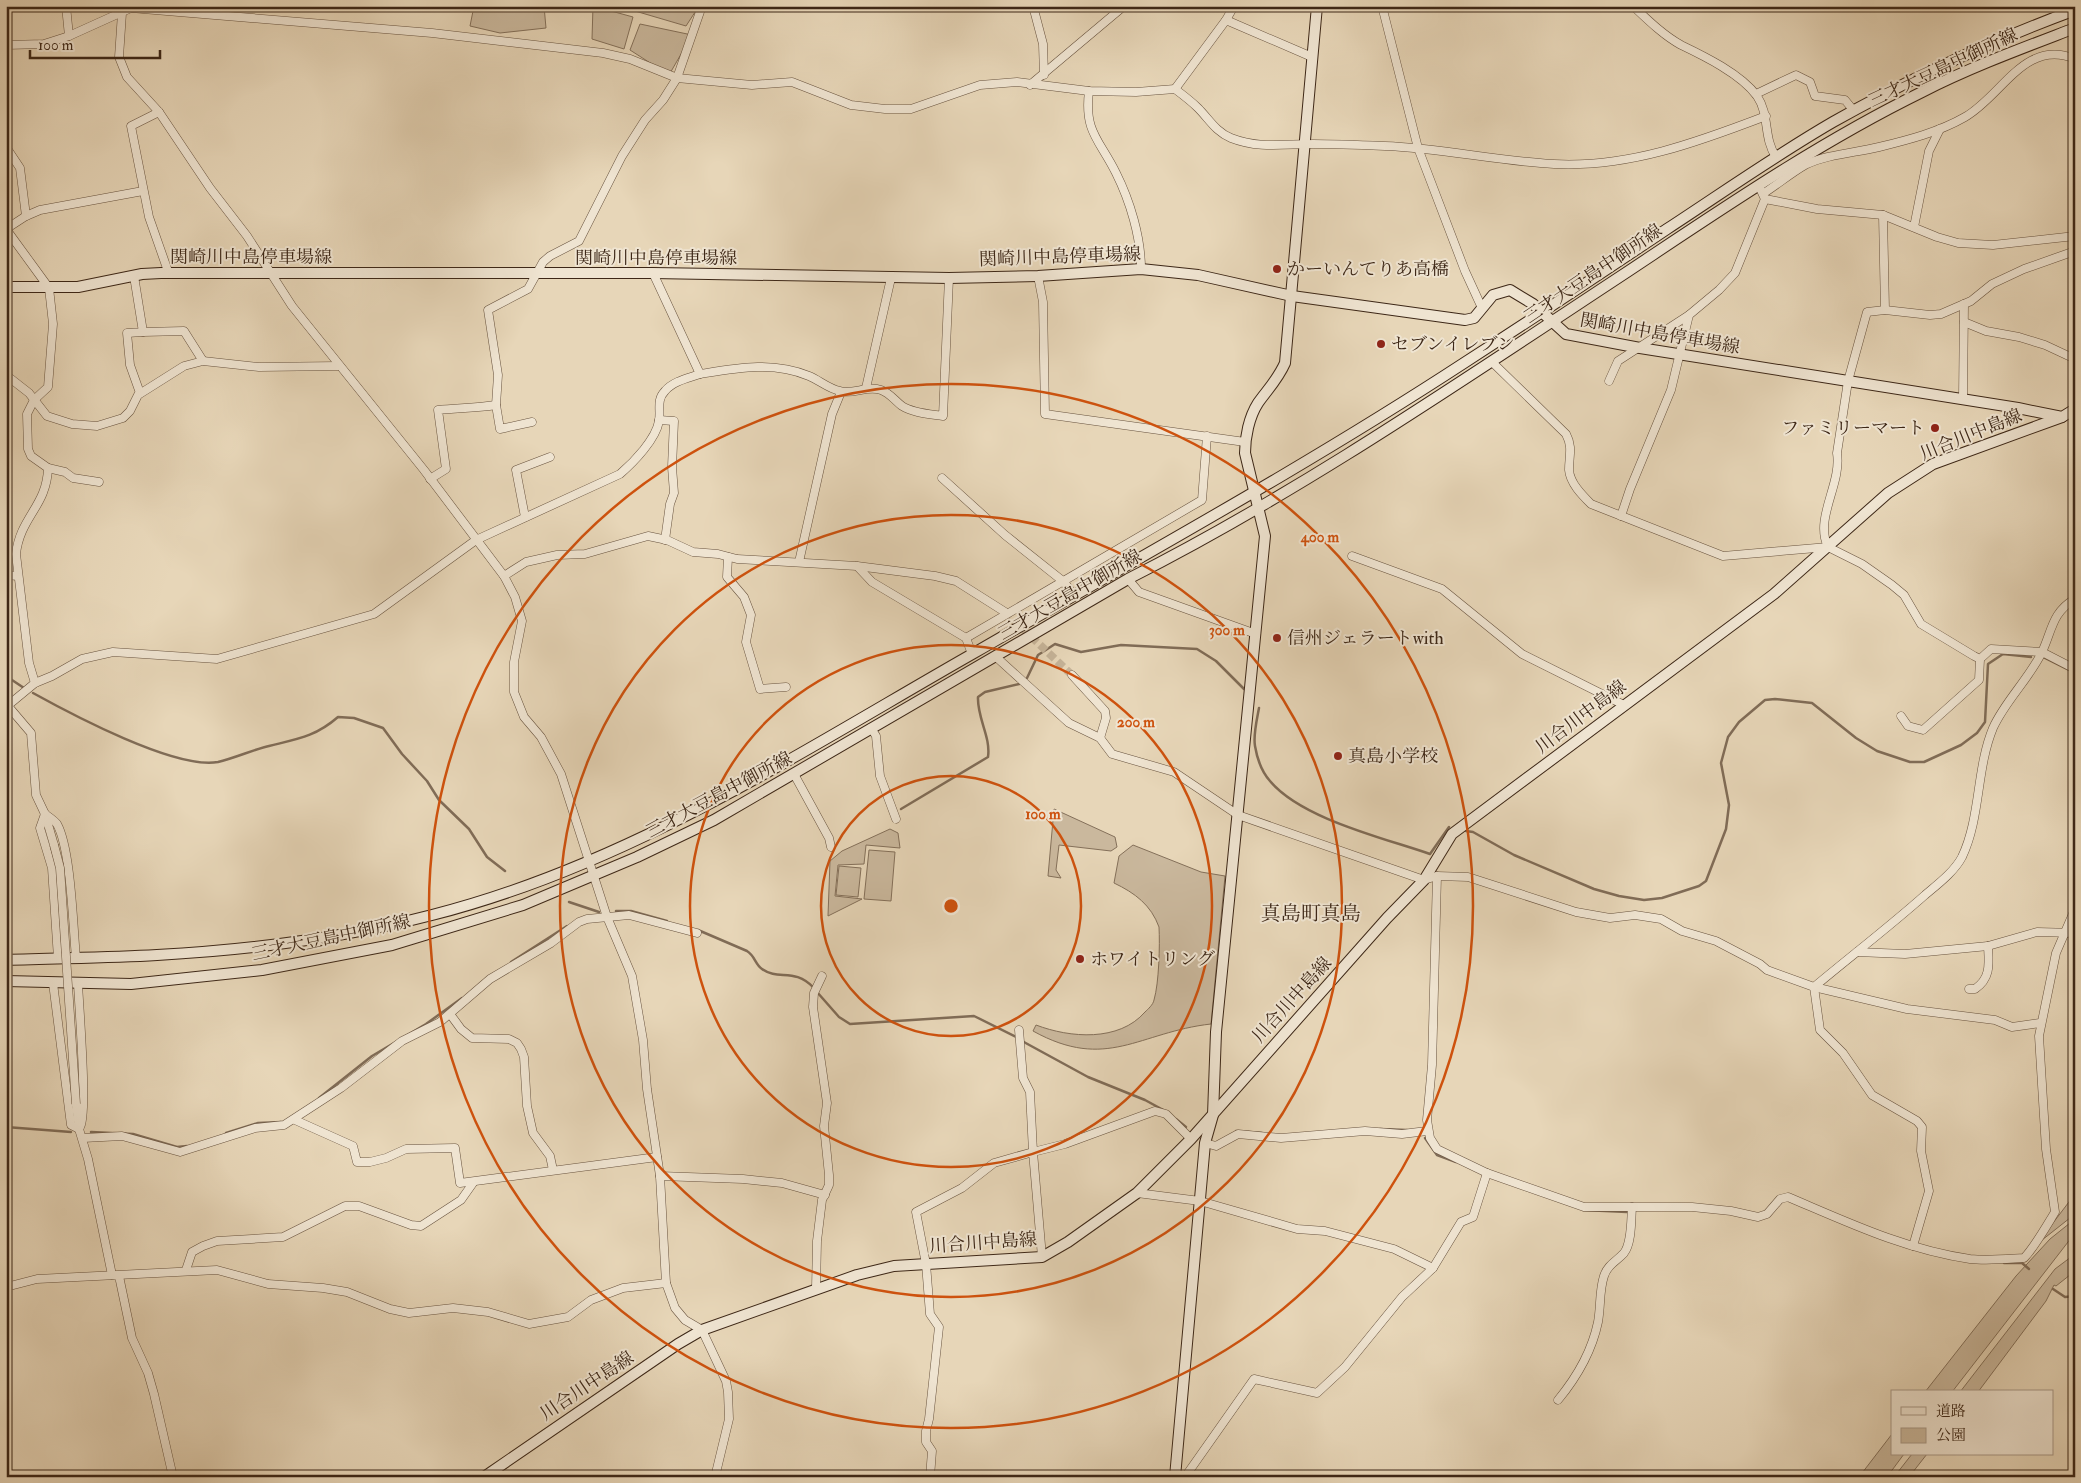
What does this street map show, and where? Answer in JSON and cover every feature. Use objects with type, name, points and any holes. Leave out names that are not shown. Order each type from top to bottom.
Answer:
[{"type":"main road","points":[[1175,1477],[1205,1143],[1213,1115],[1216,1032],[1265,536],[1260,506],[1245,453],[1245,442],[1258,404],[1280,376],[1285,363],[1317,6]]},
{"type":"main road","name":"三才大豆島中御所線","points":[[6,960],[158,955],[224,950],[368,930],[464,906],[517,889],[589,861],[657,831],[773,769],[1073,594],[1256,492],[1458,367],[1776,156],[1854,111],[1952,60],[2075,10]]},
{"type":"main road","name":"三才大豆島中御所線","points":[[6,981],[131,984],[262,970],[360,953],[523,905],[638,857],[714,820],[1128,579],[1190,548],[1370,440],[1551,322],[1763,193],[1820,147],[1922,92],[1988,62],[2075,28]]},
{"type":"main road","name":"関崎川中島停車場線","points":[[6,287],[78,287],[134,276],[169,274],[653,273],[949,278],[1038,276],[1141,269],[1198,275],[1292,296],[1465,320],[1474,318],[1493,295],[1510,290],[1533,304],[1566,334],[1679,355],[1963,399],[2062,417]]},
{"type":"main road","points":[[2062,417],[2075,409]]},
{"type":"main road","name":"川合川中島線","points":[[484,1477],[678,1344],[702,1330],[857,1275],[894,1266],[1042,1258],[1137,1193],[1192,1140],[1387,918],[1424,880],[1452,834],[1774,594],[1888,493],[1933,464],[2062,417]]},
{"type":"street","points":[[66,6],[69,36]]},
{"type":"street","points":[[532,422],[500,429],[496,404],[498,375],[488,310],[528,289],[543,262],[550,256],[579,241],[622,156],[645,120],[663,100],[677,78],[702,6]]},
{"type":"street","points":[[1033,6],[1043,44],[1044,75]]},
{"type":"street","points":[[1030,85],[1124,6]]},
{"type":"street","points":[[6,45],[44,44],[69,36],[122,13],[131,7],[432,33],[603,53],[630,59],[677,78],[752,85],[792,82],[851,105],[885,109],[911,109],[980,85],[1017,82],[1089,91],[1155,92],[1174,89],[1226,20],[1234,6]]},
{"type":"street","points":[[1382,6],[1418,148],[1465,271],[1482,308]]},
{"type":"street","points":[[1633,6],[1663,33],[1712,61],[1756,94],[1766,116],[1769,145],[1776,156]]},
{"type":"street","points":[[122,13],[119,57],[128,77],[159,112],[210,188],[247,236],[292,306],[430,479],[504,576],[516,597],[522,621],[514,662],[514,692],[524,717],[541,737],[562,774],[607,917],[632,976],[643,1040],[647,1089],[660,1176],[666,1283],[675,1308],[686,1320],[702,1330],[726,1381],[729,1419],[715,1477]]},
{"type":"street","points":[[1226,20],[1312,57]]},
{"type":"street","points":[[1609,381],[1618,361],[1689,315],[1719,290],[1735,273],[1763,193],[1812,163],[1834,155],[1878,147],[1940,129],[1966,116],[1981,105],[2027,62],[2054,52],[2075,59]]},
{"type":"street","points":[[1756,94],[1796,75],[1810,82],[1815,96],[1845,100],[1854,111]]},
{"type":"street","points":[[1174,89],[1197,107],[1216,130],[1230,138],[1269,147],[1304,144],[1418,148],[1509,161],[1556,164],[1614,162],[1704,140],[1766,116]]},
{"type":"street","points":[[1089,91],[1088,122],[1130,204],[1141,269]]},
{"type":"street","points":[[159,112],[131,126],[143,191],[169,274]]},
{"type":"street","points":[[1914,227],[1929,151],[1940,129]]},
{"type":"street","points":[[6,147],[20,168],[26,216]]},
{"type":"street","points":[[99,482],[73,478],[65,472],[48,468],[31,456],[28,448],[27,414],[34,400],[48,387],[53,324],[49,288],[6,229],[26,216],[40,210],[91,199],[143,191]]},
{"type":"street","points":[[1763,193],[1817,209],[1883,215],[1958,243],[1992,245],[2075,236]]},
{"type":"street","points":[[1883,215],[1885,310]]},
{"type":"street","points":[[1828,547],[1824,539],[1827,512],[1835,487],[1837,453],[1848,381],[1867,312],[1885,310],[1930,315],[1941,314],[1964,304],[1992,284],[2024,269],[2075,251]]},
{"type":"street","points":[[653,273],[700,374]]},
{"type":"street","points":[[134,276],[143,332]]},
{"type":"street","points":[[1038,276],[1043,302],[1045,414],[1245,442]]},
{"type":"street","points":[[866,388],[891,278]]},
{"type":"street","points":[[112,1275],[83,1138],[79,1129],[60,868],[45,814],[36,794],[31,733],[7,707],[35,682],[52,676],[82,659],[113,652],[217,659],[374,614],[476,540],[620,474],[636,461],[656,432],[659,420],[659,400],[665,391],[673,384],[700,374],[744,367],[773,366],[809,376],[841,392],[866,388],[881,390],[907,408],[943,416],[949,278]]},
{"type":"street","points":[[1963,399],[1964,304]]},
{"type":"street","points":[[1621,516],[1671,390],[1689,315]]},
{"type":"street","points":[[1964,322],[1986,331],[2019,337],[2045,345],[2075,359]]},
{"type":"street","points":[[140,394],[130,365],[127,333],[184,331],[203,361]]},
{"type":"street","points":[[6,375],[29,393],[47,416],[72,424],[96,426],[123,418],[140,394],[184,366],[203,361],[258,367],[338,366]]},
{"type":"street","points":[[1492,362],[1566,434],[1571,443],[1569,472],[1580,493],[1591,504],[1724,556],[1828,547],[1862,564],[1904,595],[1921,624],[1980,659]]},
{"type":"street","points":[[799,562],[832,414],[841,392]]},
{"type":"street","points":[[430,479],[446,469],[438,410],[467,409],[496,404]]},
{"type":"street","points":[[659,420],[674,421],[672,467],[674,493],[670,504],[665,540]]},
{"type":"street","points":[[966,638],[1202,500],[1207,436]]},
{"type":"street","points":[[525,517],[516,470],[550,457]]},
{"type":"street","points":[[35,682],[29,664],[16,554],[18,539],[48,485],[48,468]]},
{"type":"street","points":[[942,478],[1005,535],[1064,582],[1073,594]]},
{"type":"street","points":[[504,576],[526,562],[557,555],[585,554],[648,536],[665,540],[693,552],[737,559],[857,566],[909,572],[956,581],[1005,612]]},
{"type":"street","points":[[1352,556],[1442,589],[1522,654],[1624,705]]},
{"type":"street","points":[[728,557],[727,577],[744,597],[750,615],[746,642],[760,689],[786,687]]},
{"type":"street","points":[[857,566],[872,582],[966,638],[972,654]]},
{"type":"street","points":[[6,575],[18,576]]},
{"type":"street","points":[[1128,579],[1139,592],[1256,634]]},
{"type":"street","points":[[1814,987],[1945,878],[1962,858],[1970,831],[1986,749],[1994,727],[2042,652],[2054,618],[2064,605],[2075,599]]},
{"type":"street","points":[[1901,716],[1906,728],[1923,730],[1978,680],[1980,659],[1991,649],[2042,652],[2075,668]]},
{"type":"street","points":[[995,656],[1069,723],[1100,738],[1112,754],[1174,772],[1238,815],[1424,880],[1437,876],[1468,877],[1576,912],[1610,918],[1635,915],[1661,919],[1682,931],[1716,941],[1760,964],[1767,970],[1814,987],[1934,1014],[1995,1020],[2012,1026],[2040,1023]]},
{"type":"street","points":[[1072,675],[1105,711],[1106,718],[1100,738]]},
{"type":"street","points":[[871,728],[876,736],[880,776],[896,819]]},
{"type":"street","points":[[794,774],[831,847]]},
{"type":"street","points":[[45,814],[58,827],[67,862],[76,958]]},
{"type":"street","points":[[45,814],[40,828],[52,868],[58,958]]},
{"type":"street","points":[[1437,876],[1432,1065],[1427,1131],[1437,1149],[1487,1173],[1584,1206],[1692,1207],[1731,1211],[1758,1217],[1766,1214],[1780,1199],[1788,1197],[1869,1231],[1913,1246],[1972,1259],[2024,1258],[2031,1251],[2035,1241],[2055,1212],[2046,1149],[2038,1036],[2056,953],[2075,909]]},
{"type":"street","points":[[83,1138],[122,1136],[180,1152],[236,1133],[266,1126],[284,1125],[295,1120],[402,1041],[440,1022],[490,979],[551,943],[578,922],[586,919],[629,915],[698,933]]},
{"type":"street","points":[[1857,952],[1905,954],[1988,946],[2037,932],[2075,934]]},
{"type":"street","points":[[1969,989],[1975,989],[1986,981],[1989,970],[1988,946]]},
{"type":"street","points":[[816,1289],[817,1241],[825,1194],[829,1185],[824,1126],[827,1103],[813,1007],[816,990],[822,976]]},
{"type":"street","points":[[53,983],[67,1103],[71,1125],[79,1129]]},
{"type":"street","points":[[78,984],[84,1101],[83,1124],[79,1129]]},
{"type":"street","points":[[1814,987],[1820,1030],[1843,1054],[1872,1095],[1917,1121],[1922,1127],[1921,1151],[1929,1191],[1913,1246]]},
{"type":"street","points":[[450,1014],[472,1038],[509,1039],[517,1043],[524,1057],[527,1106],[533,1133],[550,1156],[554,1170]]},
{"type":"street","points":[[1020,1035],[1023,1078],[1030,1092],[1042,1258]]},
{"type":"street","points":[[930,1477],[932,1451],[926,1442],[926,1431],[940,1333],[939,1327],[930,1314],[926,1264],[916,1212],[962,1188],[994,1163],[1075,1140],[1155,1110],[1166,1114],[1192,1140]]},
{"type":"street","points":[[295,1120],[353,1146],[357,1162],[370,1162],[386,1158],[406,1149],[454,1148],[460,1184],[657,1157]]},
{"type":"street","points":[[1205,1143],[1216,1146],[1238,1134],[1281,1138],[1366,1131],[1402,1134],[1427,1131]]},
{"type":"street","points":[[1186,1477],[1254,1379],[1317,1393],[1345,1367],[1402,1297],[1433,1268],[1461,1222],[1473,1217],[1487,1173]]},
{"type":"street","points":[[660,1176],[782,1183],[825,1194]]},
{"type":"street","points":[[186,1270],[192,1252],[203,1246],[217,1241],[283,1237],[345,1206],[359,1206],[411,1225],[421,1226],[461,1200],[473,1183]]},
{"type":"street","points":[[1137,1193],[1200,1201],[1297,1229],[1325,1231],[1394,1249],[1433,1268]]},
{"type":"street","points":[[1558,1400],[1586,1358],[1594,1338],[1598,1318],[1599,1295],[1607,1267],[1625,1251],[1632,1207]]},
{"type":"street","points":[[6,1287],[37,1279],[186,1270],[217,1270],[268,1284],[323,1288],[347,1292],[390,1309],[408,1313],[453,1308],[488,1312],[529,1324],[568,1317],[591,1300],[623,1288],[666,1283]]},
{"type":"street","points":[[112,1275],[118,1276],[132,1338],[148,1373],[173,1477]]},
{"type":"green space","points":[[474,6],[544,6],[546,28],[500,33],[470,26]]},
{"type":"green space","points":[[593,6],[633,17],[624,49],[592,39]]},
{"type":"green space","points":[[618,6],[699,6],[686,26]]},
{"type":"green space","points":[[640,24],[692,35],[669,75],[630,50]]},
{"type":"green space","points":[[1054,809],[1115,837],[1117,847],[1111,851],[1059,845],[1056,870],[1061,878],[1048,876]]},
{"type":"green space","points":[[890,829],[898,833],[900,848],[866,845],[864,864],[838,865],[835,896],[862,899],[828,916],[830,861],[842,851]]},
{"type":"green space","points":[[1133,845],[1201,872],[1225,876],[1211,1024],[1186,1028],[1123,1046],[1103,1049],[1082,1048],[1059,1043],[1033,1031],[1036,1025],[1079,1035],[1108,1033],[1122,1029],[1134,1022],[1152,1005],[1156,993],[1158,974],[1159,927],[1152,912],[1141,900],[1114,883],[1119,856]]},
{"type":"green space","points":[[869,850],[895,852],[891,901],[864,899]]},
{"type":"green space","points":[[839,866],[861,868],[858,897],[836,895]]},
{"type":"green space","points":[[2075,1194],[2075,1214],[2037,1244]]},
{"type":"green space","points":[[2075,1219],[2075,1233],[1954,1390],[1927,1390],[2016,1276],[2050,1239]]},
{"type":"green space","points":[[2075,1254],[2075,1271],[2056,1286],[2054,1285],[2046,1301],[1979,1390],[1962,1390],[2055,1269]]},
{"type":"green space","points":[[1891,1435],[1891,1456],[1903,1456],[1887,1477],[1859,1477]]},
{"type":"green space","points":[[1910,1456],[1925,1456],[1909,1477],[1894,1477]]},
{"type":"waterway","points":[[1027,678],[1038,655],[1055,644],[1081,652],[1121,645],[1197,649],[1216,661],[1244,689]]},
{"type":"waterway","points":[[1466,831],[1473,832],[1514,855],[1594,889],[1644,900],[1662,898],[1699,886],[1706,881],[1726,829],[1729,805],[1721,763],[1728,737],[1739,722],[1765,700],[1775,699],[1812,703],[1856,738],[1877,751],[1910,762],[1924,762],[1961,745],[1977,733],[1985,722],[1988,664],[2003,654],[2031,657]]},
{"type":"waterway","points":[[2043,657],[2075,673]]},
{"type":"waterway","points":[[6,676],[24,688]]},
{"type":"waterway","points":[[901,809],[988,757],[988,742],[978,705],[978,697],[985,692],[1019,684]]},
{"type":"waterway","points":[[33,693],[72,714],[124,738],[177,758],[200,762],[218,762],[305,736],[330,724],[338,717],[354,718],[383,728],[402,754],[427,781],[439,800],[469,829],[487,857],[505,871]]},
{"type":"waterway","points":[[1259,708],[1255,742],[1260,765],[1270,781],[1284,794],[1302,806],[1345,826],[1430,854],[1449,827]]},
{"type":"waterway","points":[[569,902],[599,912]]},
{"type":"waterway","points":[[616,911],[631,911],[667,921]]},
{"type":"waterway","points":[[511,962],[567,926]]},
{"type":"waterway","points":[[698,930],[747,951],[762,969],[774,974],[800,978],[814,988]]},
{"type":"waterway","points":[[817,992],[839,1017],[850,1024],[974,1016],[1018,1038]]},
{"type":"waterway","points":[[319,1098],[372,1056],[426,1024],[462,998]]},
{"type":"waterway","points":[[1022,1041],[1088,1077],[1145,1100],[1167,1112]]},
{"type":"waterway","points":[[1176,1119],[1186,1127]]},
{"type":"waterway","points":[[226,1133],[258,1123],[281,1122]]},
{"type":"waterway","points":[[6,1127],[71,1132]]},
{"type":"waterway","points":[[1380,1129],[1407,1130]]},
{"type":"waterway","points":[[1236,1131],[1262,1133]]},
{"type":"waterway","points":[[91,1132],[133,1134],[177,1147],[187,1146]]},
{"type":"waterway","points":[[1425,1138],[1437,1155],[1456,1162]]},
{"type":"waterway","points":[[1583,1210],[1627,1212]]},
{"type":"waterway","points":[[2004,1263],[2022,1263],[2029,1269]]},
{"type":"waterway","points":[[2053,1289],[2065,1297],[2075,1296]]},
{"type":"tunnel","points":[[1005,612],[1072,675]]},
{"type":"place","name":"かーいんてりあ高橋","points":[[1277,269]]},
{"type":"place","name":"セブンイレブン","points":[[1381,344]]},
{"type":"place","name":"ファミリーマート","points":[[1935,428]]},
{"type":"place","name":"信州ジェラートwith","points":[[1277,638]]},
{"type":"place","name":"真島小学校","points":[[1338,756]]},
{"type":"place","name":"ホワイトリング","points":[[1080,959]]},
{"type":"district","name":"真島町真島","points":[[1311,913]]}]
